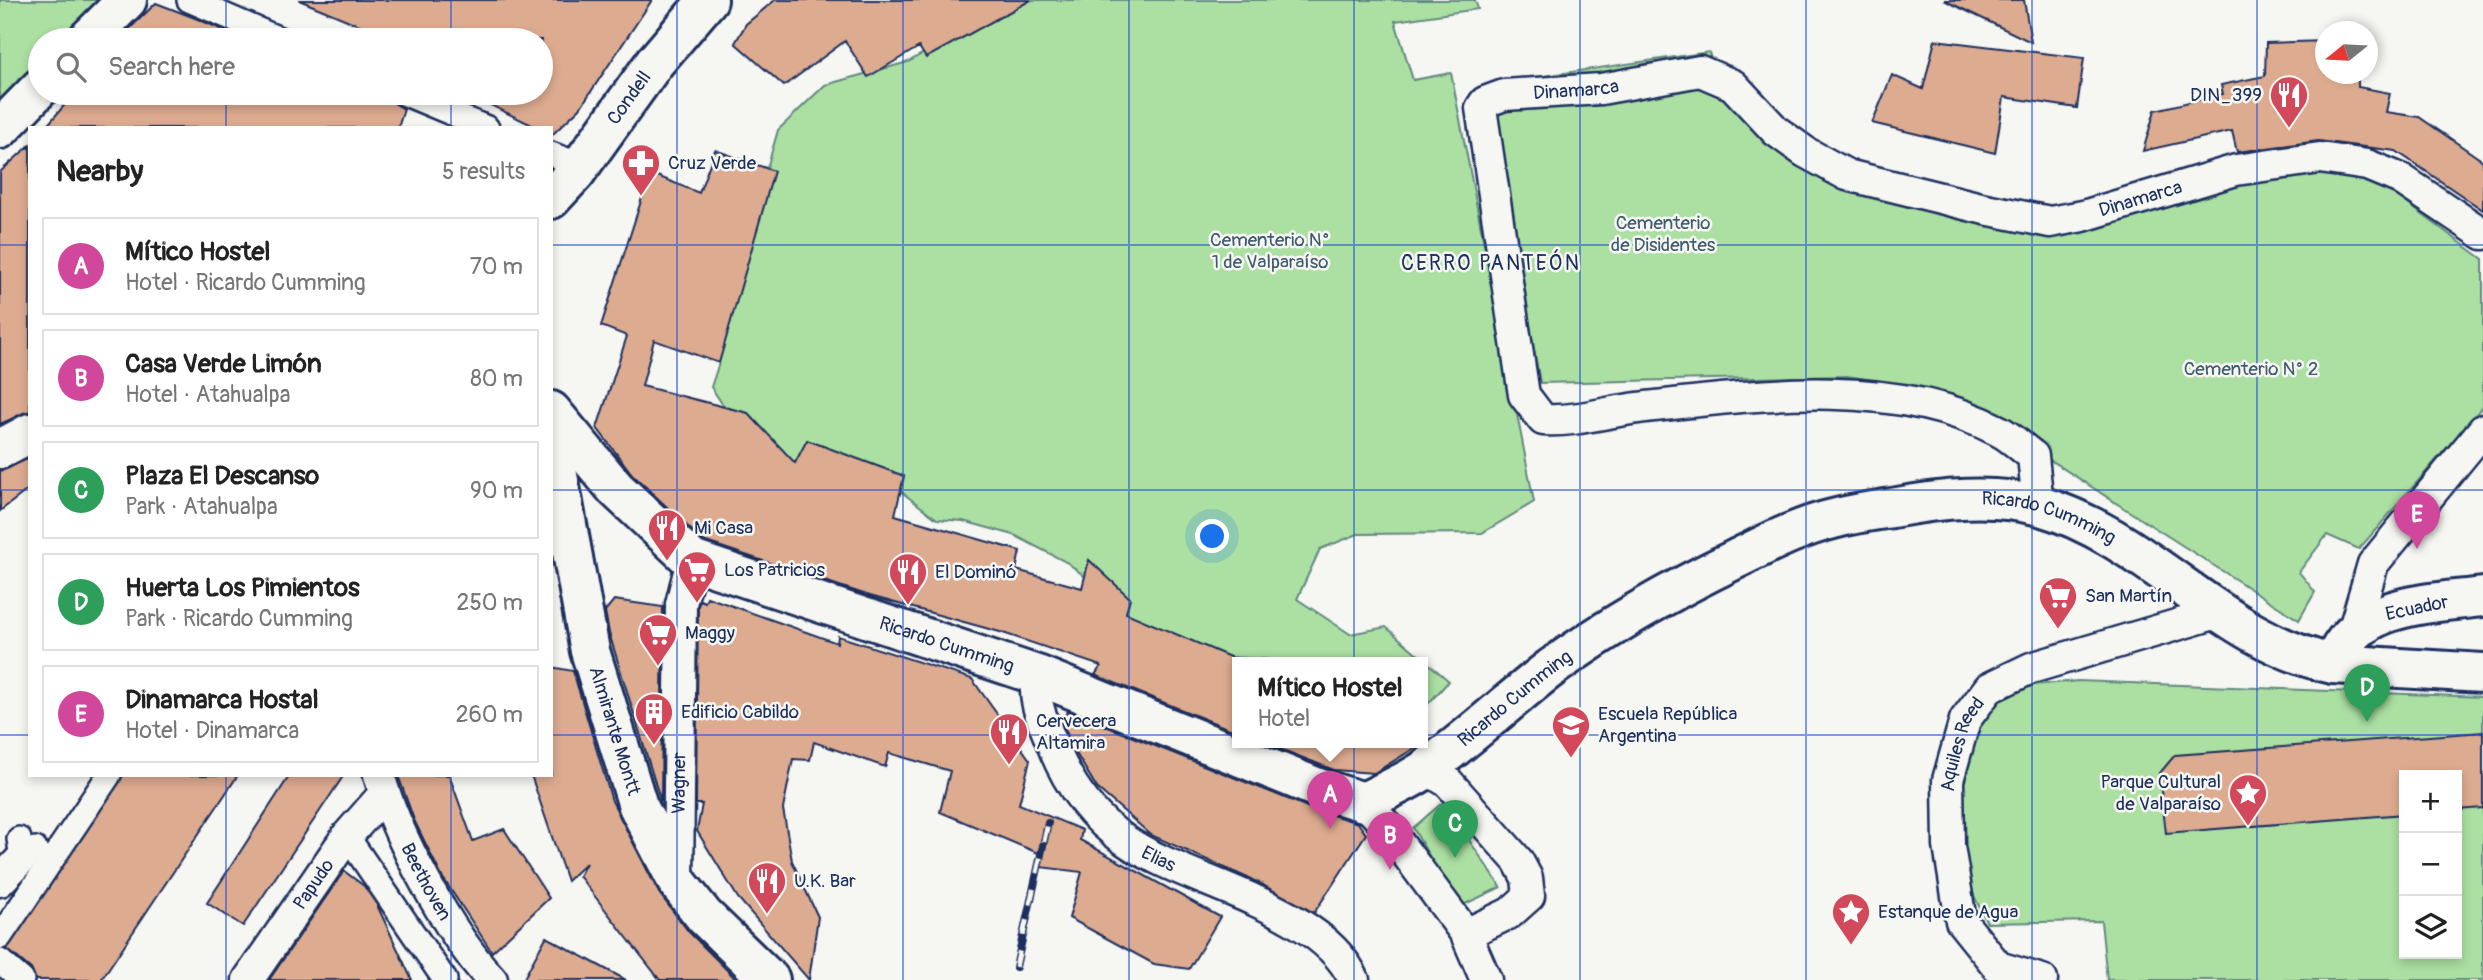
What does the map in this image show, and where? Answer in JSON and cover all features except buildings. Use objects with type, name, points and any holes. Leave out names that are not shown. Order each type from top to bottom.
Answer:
[{"type":"street","points":[[99,28],[127,0]]},
{"type":"street","points":[[189,0],[254,28]]},
{"type":"street","name":"Condell","points":[[553,194],[566,160],[708,0]]},
{"type":"street","name":"Dinamarca","points":[[2038,505],[2033,456],[2001,431],[1935,406],[1829,394],[1723,399],[1620,410],[1569,422],[1543,420],[1524,395],[1481,108],[1485,102],[1504,95],[1601,89],[1700,71],[1733,85],[1776,131],[1805,152],[1847,175],[1985,209],[2050,222],[2083,216],[2235,170],[2320,158],[2367,165],[2400,179],[2483,234]]},
{"type":"street","points":[[0,129],[28,100]]},
{"type":"street","points":[[432,105],[482,126]]},
{"type":"street","name":"Ricardo Cumming","points":[[553,413],[616,489],[692,560],[1037,675],[1318,788],[1364,802],[1426,769],[1552,668],[1686,583],[1781,537],[1832,519],[1913,504],[1974,497],[2038,505],[2117,543],[2174,580],[2217,613],[2286,651],[2333,664],[2483,673]]},
{"type":"street","points":[[2333,664],[2339,649],[2354,629],[2373,564],[2483,430]]},
{"type":"street","points":[[0,449],[28,434]]},
{"type":"street","name":"Almirante Montt","points":[[553,448],[590,651],[638,806],[678,883],[704,916],[770,980]]},
{"type":"street","name":"Wagner","points":[[678,883],[681,604],[692,560]]},
{"type":"street","name":"Ecuador","points":[[2354,629],[2381,615],[2417,606],[2483,597]]},
{"type":"street","name":"Aquiles Reed","points":[[2042,980],[1998,967],[1961,921],[1949,846],[1948,780],[1965,720],[1989,688],[2031,668],[2217,613]]},
{"type":"street","name":"Elias","points":[[1037,675],[1034,693],[1062,772],[1088,808],[1126,842],[1309,929],[1349,967],[1354,980]]},
{"type":"street","points":[[1426,769],[1448,782],[1518,861],[1527,878],[1529,896],[1521,905],[1466,934]]},
{"type":"street","points":[[0,937],[107,777]]},
{"type":"street","name":"Papudo","points":[[248,980],[382,785]]},
{"type":"street","name":"Beethoven","points":[[382,785],[428,889],[492,980]]},
{"type":"street","points":[[1364,802],[1383,822],[1466,934],[1486,980]]},
{"type":"street","points":[[347,836],[445,980]]},
{"type":"street","points":[[0,881],[25,849]]},
{"type":"street","points":[[0,961],[22,980]]},
{"type":"green space","points":[[0,0],[104,0],[77,28],[28,28],[28,78],[0,107]]},
{"type":"green space","name":"Cementerio N° 1 de Valparaíso","points":[[1015,0],[1475,0],[1478,9],[1395,21],[1413,80],[1451,73],[1534,502],[1482,533],[1358,534],[1320,549],[1297,599],[1350,634],[1386,627],[1421,657],[1208,656],[1132,632],[1109,596],[1068,563],[1014,535],[963,521],[937,519],[879,475],[784,470],[729,414],[711,387],[719,363],[721,328],[778,130],[825,85],[908,62]]},
{"type":"green space","points":[[1709,52],[1720,96],[1789,144],[1849,167],[2067,218],[2320,169],[2356,174],[2390,191],[2483,259],[2483,406],[2359,549],[2327,535],[2299,572],[2315,592],[2299,620],[2023,444],[1955,408],[1920,394],[1847,376],[1540,383],[1488,84]]},
{"type":"green space","points":[[1428,663],[1449,681],[1428,703]]},
{"type":"green space","name":"Parque Cultural de Valparaíso","points":[[2078,681],[2483,697],[2483,980],[2107,980],[2101,921],[1987,923],[1969,885],[1955,796],[1967,728],[2009,687]]},
{"type":"green space","points":[[1443,802],[1501,887],[1459,907],[1413,828]]},
{"type":"railway","points":[[1016,967],[1048,823]]},
{"type":"place","name":"DIN_399","points":[[2289,129]]},
{"type":"place","name":"Cruz Verde","points":[[641,197]]},
{"type":"place","name":"Dinamarca Hostal","points":[[2417,549]]},
{"type":"place","name":"Mi Casa","points":[[667,562]]},
{"type":"place","name":"Los Patricios","points":[[697,604]]},
{"type":"place","name":"El Dominó","points":[[908,606]]},
{"type":"place","name":"San Martín","points":[[2058,630]]},
{"type":"place","name":"Maggy","points":[[658,667]]},
{"type":"place","name":"Huerta Los Pimientos","points":[[2367,722]]},
{"type":"place","name":"Edificio Cabildo","points":[[654,746]]},
{"type":"place","name":"Escuela República Argentina","points":[[1571,759]]},
{"type":"place","name":"Cervecera Altamira","points":[[1009,766]]},
{"type":"place","name":"Parque Cultural de Valparaíso","points":[[2248,827]]},
{"type":"place","name":"Mítico Hostel","points":[[1330,829]]},
{"type":"place","name":"Plaza El Descanso","points":[[1455,858]]},
{"type":"place","name":"Casa Verde Limón","points":[[1390,870]]},
{"type":"place","name":"U.K. Bar","points":[[767,915]]},
{"type":"place","name":"Estanque de Agua","points":[[1851,946]]},
{"type":"district","name":"CERRO PANTEÓN","points":[[1491,263]]},
{"type":"park label","name":"Cementerio de Disidentes","points":[[1663,234]]},
{"type":"park label","name":"Cementerio N° 2","points":[[2251,369]]}]
